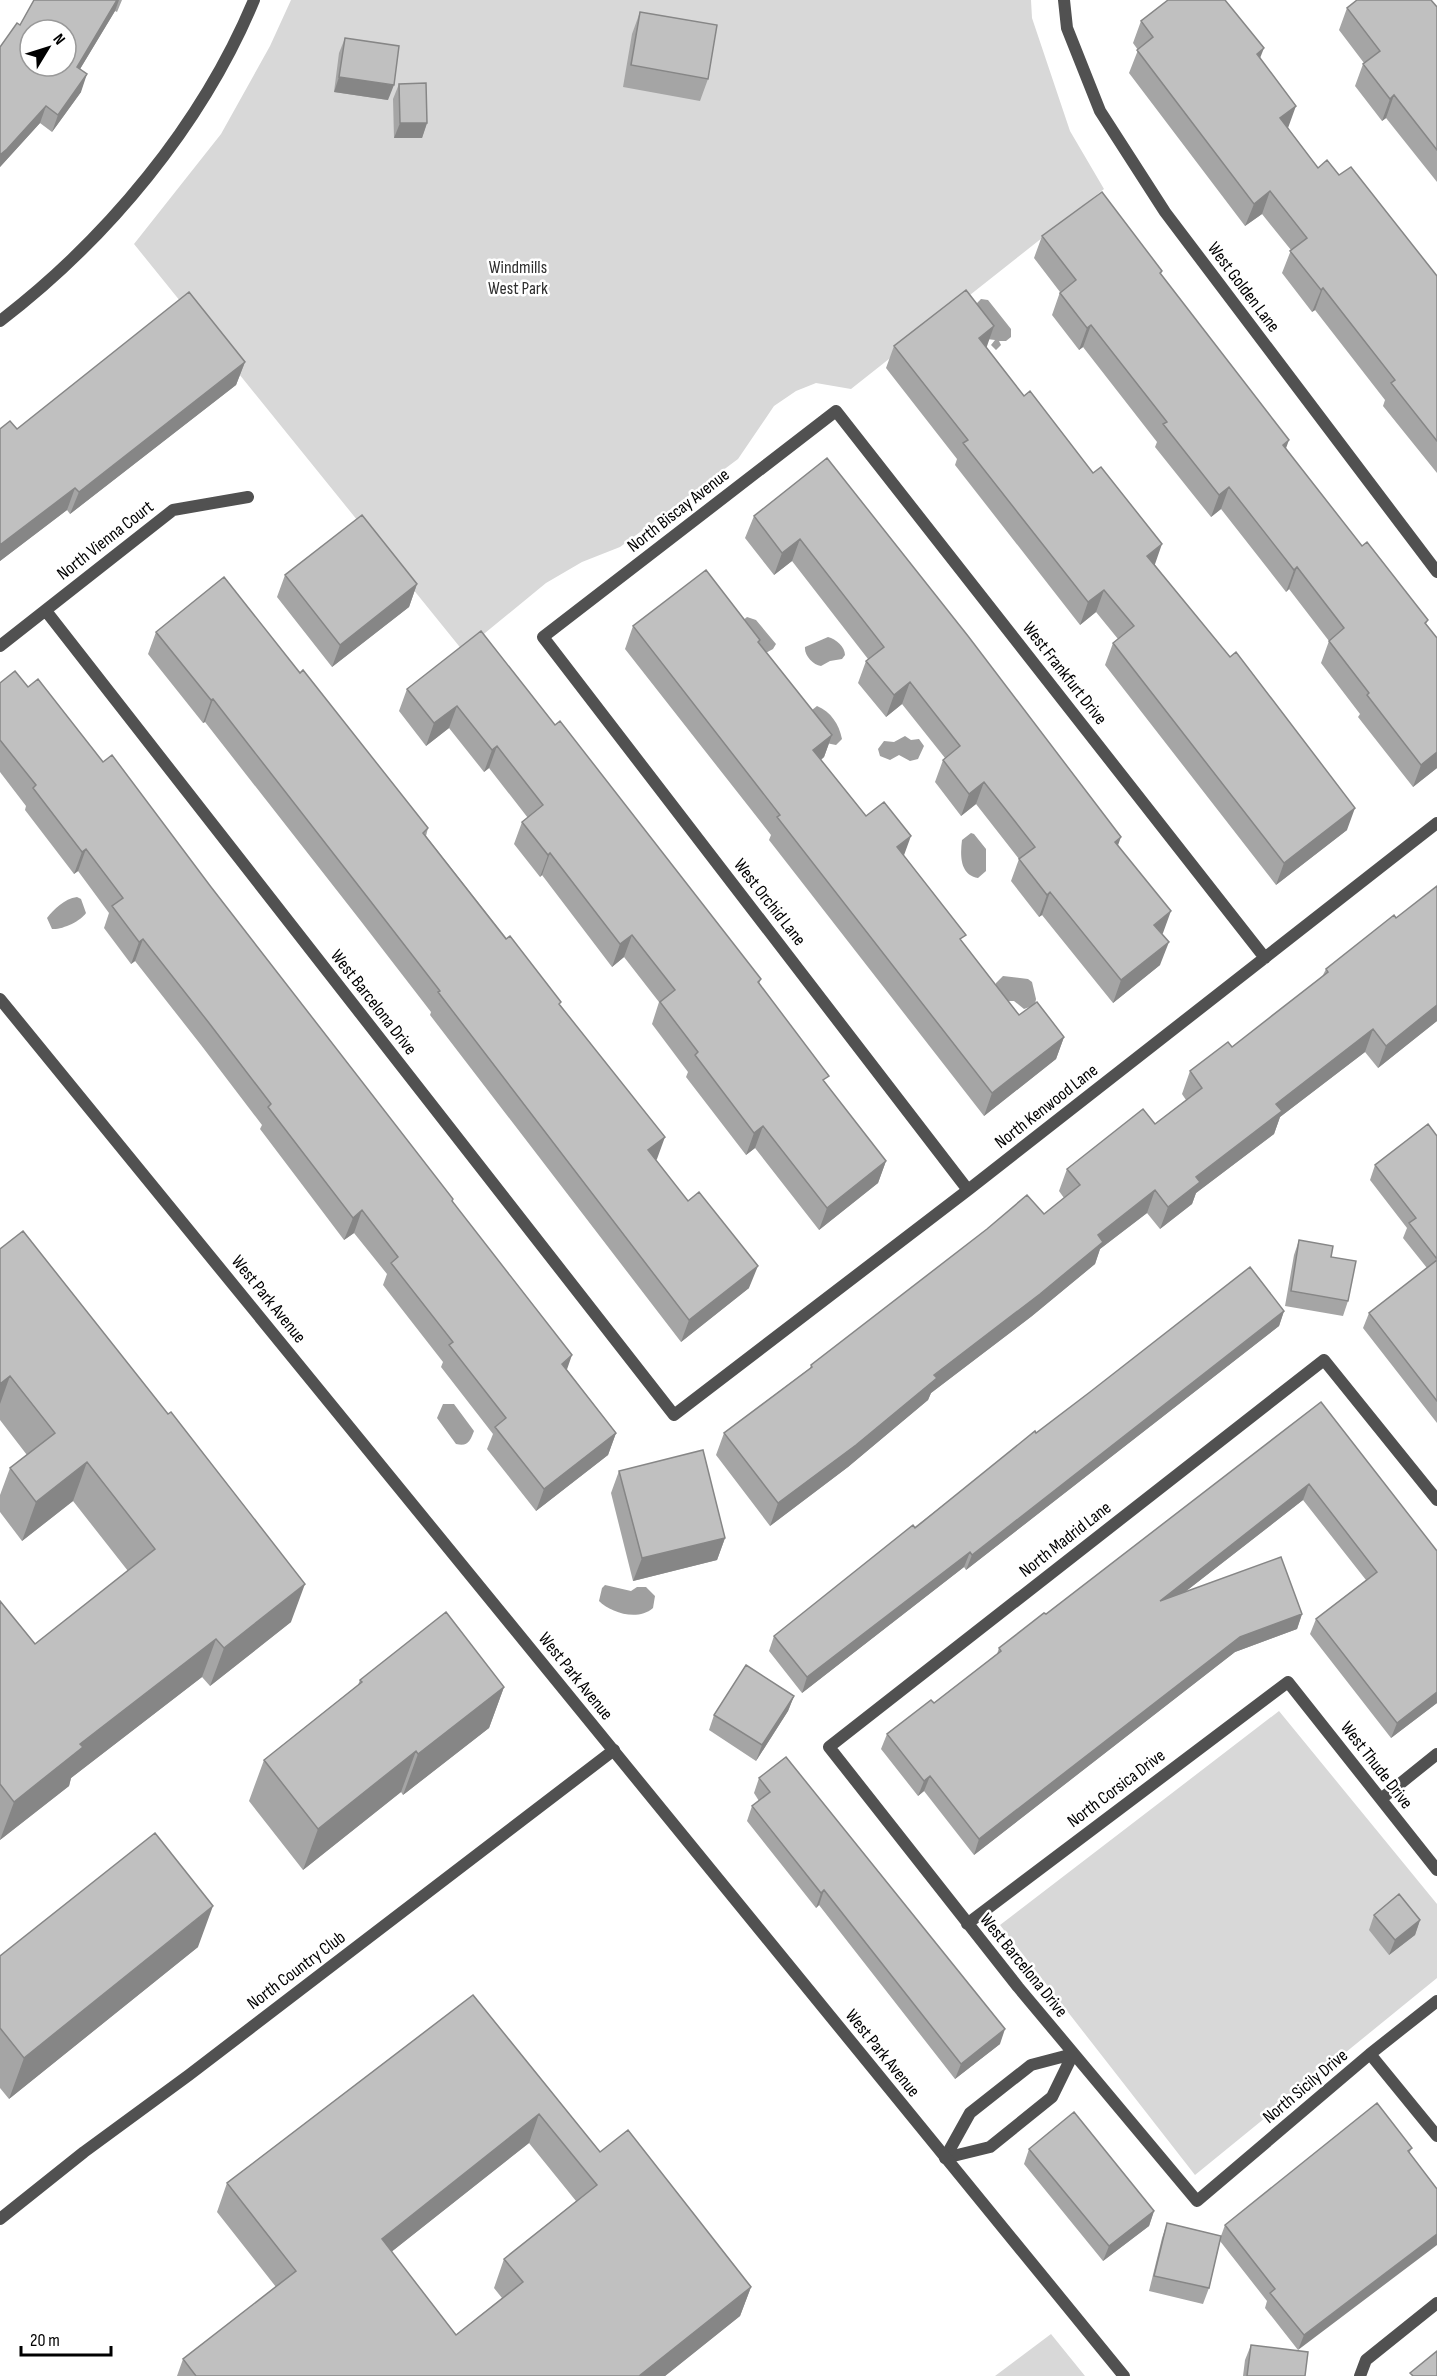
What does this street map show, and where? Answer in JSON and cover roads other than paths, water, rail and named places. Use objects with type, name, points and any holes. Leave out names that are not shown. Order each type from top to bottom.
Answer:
[{"type":"street","points":[[0,321],[28,299],[118,211],[168,149],[208,90],[244,24],[254,0]]},
{"type":"street","name":"West Golden Lane","points":[[1064,0],[1067,28],[1100,111],[1165,212],[1437,573]]},
{"type":"street","name":"North Biscay Avenue","points":[[543,637],[836,411]]},
{"type":"street","name":"West Frankfurt Drive","points":[[836,411],[1265,958]]},
{"type":"street","name":"North Vienna Court","points":[[0,645],[173,510],[248,497]]},
{"type":"street","name":"West Barcelona Drive","points":[[46,610],[674,1415]]},
{"type":"street","name":"West Orchid Lane","points":[[543,637],[968,1190]]},
{"type":"street","name":"North Kenwood Lane","points":[[674,1415],[968,1190],[1437,823]]},
{"type":"street","name":"West Park Avenue","points":[[0,999],[1124,2376]]},
{"type":"street","name":"North Madrid Lane","points":[[829,1747],[1324,1360],[1437,1500]]},
{"type":"street","name":"West Thude Drive","points":[[1288,1682],[1437,1870]]},
{"type":"street","name":"North Corsica Drive","points":[[967,1923],[1288,1682]]},
{"type":"street","name":"West Barcelona Drive","points":[[829,1747],[1073,2054],[1197,2201]]},
{"type":"street","name":"North Country Club","points":[[0,2219],[84,2152],[189,2075],[614,1750]]},
{"type":"street","points":[[1381,1799],[1437,1754]]},
{"type":"street","name":"North Sicily Drive","points":[[1197,2201],[1370,2054],[1437,2001]]},
{"type":"street","points":[[945,2158],[970,2113],[1031,2065],[1073,2054]]},
{"type":"street","points":[[945,2158],[990,2147],[1052,2097],[1073,2054]]},
{"type":"street","points":[[1370,2054],[1437,2136]]},
{"type":"street","points":[[1360,2376],[1366,2360],[1437,2303]]},
{"type":"park label","name":"Windmills West Park","points":[[518,277]]}]
